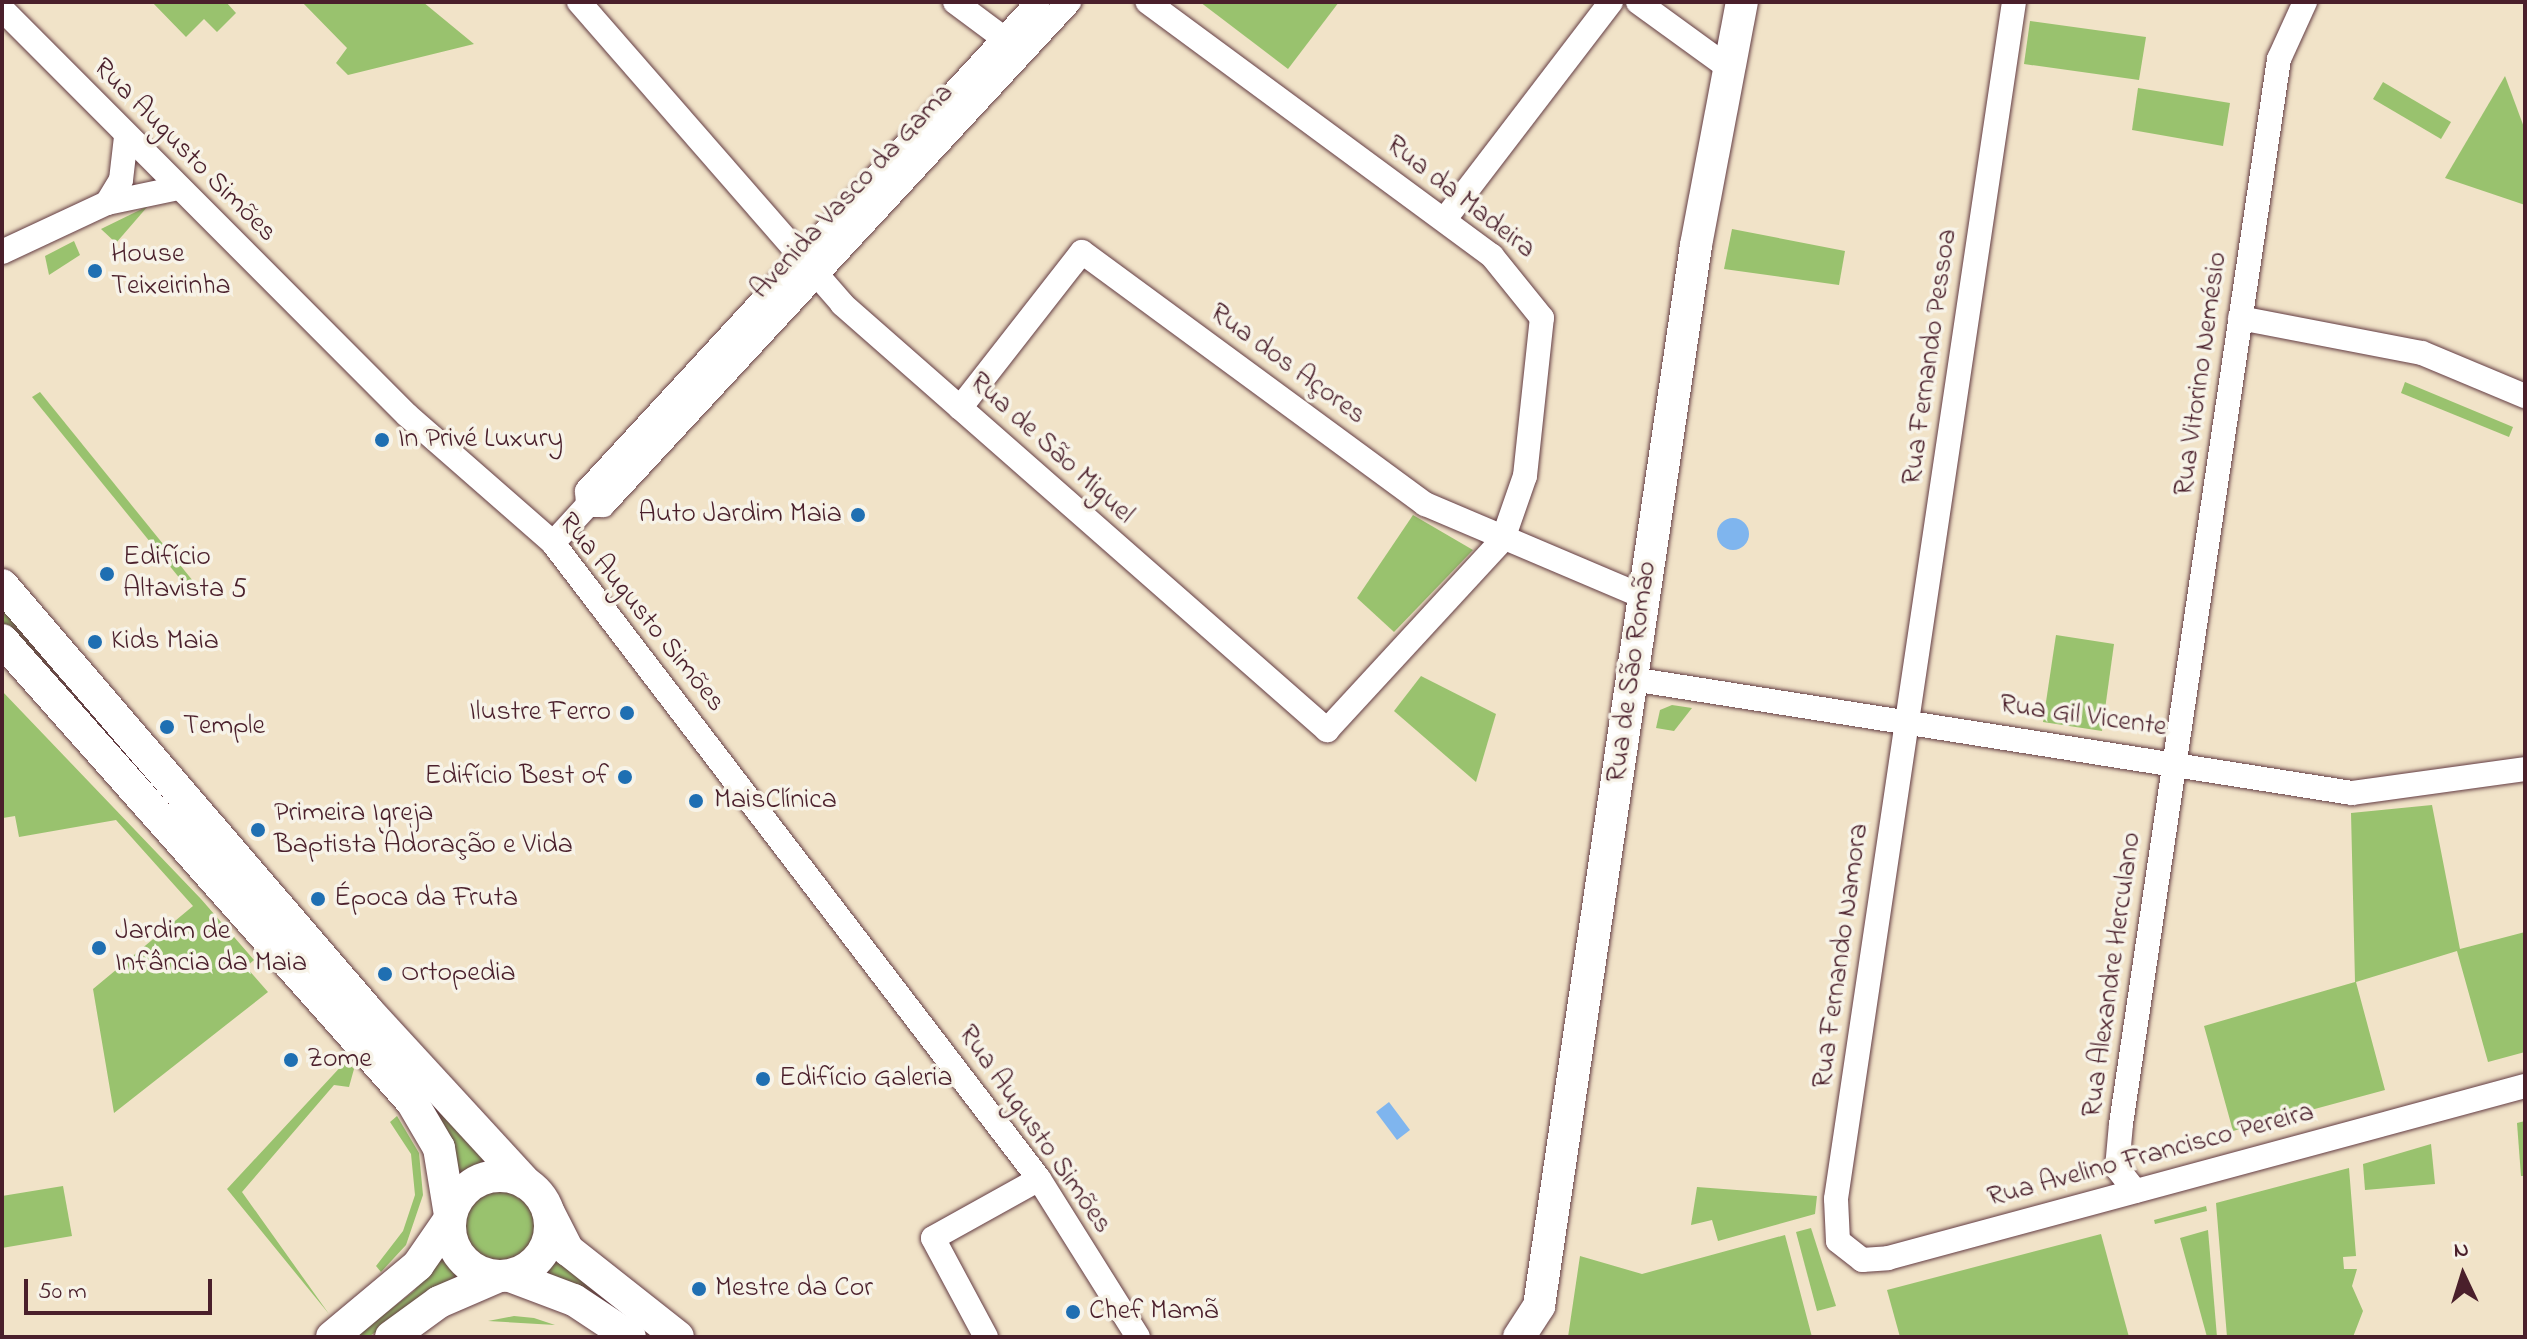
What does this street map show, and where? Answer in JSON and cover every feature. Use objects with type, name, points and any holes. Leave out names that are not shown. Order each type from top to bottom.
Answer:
[{"type":"main road","name":"Rua de São Romão","points":[[1519,1337],[1539,1322],[1644,597],[1742,2]]},
{"type":"main road","points":[[2,585],[367,1010],[537,1195],[568,1250],[678,1337]]},
{"type":"main road","points":[[2,640],[412,1102],[439,1148],[458,1256],[574,1300],[630,1337]]},
{"type":"main road","points":[[332,1337],[418,1265],[479,1180],[509,1176],[537,1195],[547,1245],[528,1268],[439,1302],[391,1337]]},
{"type":"street","name":"Rua de São Miguel","points":[[579,2],[808,266],[960,408],[1327,730],[1503,539]]},
{"type":"street","points":[[955,2],[1014,46]]},
{"type":"street","name":"Avenida Vasco da Gama","points":[[1014,46],[1038,2]]},
{"type":"street","name":"Avenida Vasco da Gama","points":[[553,543],[588,505],[603,505],[718,364],[808,266],[1014,46],[1069,2]]},
{"type":"street","name":"Rua da Madeira","points":[[1148,2],[1445,219],[1518,280],[1542,318],[1526,468],[1503,539]]},
{"type":"street","points":[[1445,219],[1611,2]]},
{"type":"street","points":[[1638,2],[1729,68]]},
{"type":"street","name":"Rua Fernando Pessoa","points":[[1907,722],[2014,2]]},
{"type":"street","name":"Rua Vitorino Nemésio","points":[[2174,761],[2279,59],[2305,2]]},
{"type":"street","name":"Rua Augusto Simões","points":[[2,9],[126,137],[407,415],[553,543],[1039,1179],[1138,1337]]},
{"type":"street","points":[[107,203],[121,180],[126,137]]},
{"type":"street","points":[[2,252],[107,203],[179,188]]},
{"type":"street","name":"Rua dos Açores","points":[[960,408],[1082,252],[1425,504],[1644,597]]},
{"type":"street","points":[[2240,318],[2422,353],[2525,396]]},
{"type":"street","name":"Rua Gil Vicente","points":[[1632,679],[2377,794],[2525,769]]},
{"type":"street","name":"Rua Fernando Namora","points":[[1836,1199],[1907,722]]},
{"type":"street","name":"Rua Alexandre Herculano","points":[[2135,1191],[2118,1175],[2118,1152],[2174,761]]},
{"type":"street","name":"Rua Avelino Francisco Pereira","points":[[1836,1199],[1838,1241],[1871,1260],[2525,1086]]},
{"type":"street","points":[[986,1337],[933,1238],[1039,1179]]},
{"type":"green space","points":[[152,2],[226,2],[236,13],[217,32],[204,19],[186,37]]},
{"type":"green space","points":[[302,2],[423,2],[474,44],[348,75],[336,63],[347,48]]},
{"type":"green space","points":[[1200,2],[1339,2],[1288,69]]},
{"type":"green space","points":[[2030,21],[2146,37],[2139,80],[2024,64]]},
{"type":"green space","points":[[2505,76],[2525,130],[2525,205],[2445,178]]},
{"type":"green space","points":[[2383,82],[2451,122],[2441,139],[2373,99]]},
{"type":"green space","points":[[2138,88],[2230,103],[2223,146],[2132,130]]},
{"type":"green space","points":[[148,206],[116,243],[101,229]]},
{"type":"green space","points":[[1732,229],[1845,251],[1839,285],[1724,269]]},
{"type":"green space","points":[[74,241],[80,255],[49,275],[45,256]]},
{"type":"green space","points":[[2405,382],[2513,427],[2509,437],[2401,393]]},
{"type":"green space","points":[[40,392],[193,581],[186,586],[32,397]]},
{"type":"green space","points":[[1413,515],[1473,550],[1394,632],[1357,598]]},
{"type":"green space","points":[[2,604],[115,737],[108,743],[2,629]]},
{"type":"green space","points":[[2056,635],[2114,644],[2102,731],[2043,722]]},
{"type":"green space","points":[[1421,676],[1496,714],[1476,782],[1394,711]]},
{"type":"green space","points":[[2,691],[201,899],[254,960],[246,967],[268,992],[114,1113],[93,989],[193,906],[116,820],[19,837],[15,816],[3,818],[2,841]]},
{"type":"green space","points":[[1672,705],[1692,708],[1674,731],[1656,728],[1660,710]]},
{"type":"green space","points":[[2432,805],[2460,949],[2525,932],[2525,1052],[2488,1062],[2457,951],[2356,982],[2385,1090],[2233,1131],[2204,1026],[2355,982],[2351,813]]},
{"type":"green space","points":[[346,1061],[354,1069],[349,1087],[334,1085],[242,1192],[329,1314],[227,1189]]},
{"type":"green space","points":[[432,1095],[493,1164],[457,1180],[450,1138],[427,1099]]},
{"type":"green space","points":[[397,1116],[419,1153],[423,1195],[406,1245],[381,1272],[376,1266],[403,1231],[415,1195],[411,1154],[390,1122]]},
{"type":"green space","points":[[2525,1121],[2525,1176],[2521,1176],[2517,1123]]},
{"type":"green space","points":[[2431,1144],[2435,1184],[2365,1190],[2363,1164]]},
{"type":"green space","points":[[2349,1168],[2356,1256],[2343,1257],[2344,1269],[2357,1269],[2352,1286],[2363,1311],[2353,1337],[2227,1337],[2216,1203]]},
{"type":"green space","points":[[63,1186],[72,1236],[2,1248],[2,1196]]},
{"type":"green space","points":[[1697,1187],[1817,1196],[1815,1214],[1718,1241],[1712,1220],[1691,1225]]},
{"type":"green space","points":[[493,1191],[507,1191],[521,1197],[531,1207],[537,1228],[535,1242],[521,1259],[507,1265],[493,1265],[479,1259],[469,1249],[463,1235],[463,1221],[469,1207],[479,1197]]},
{"type":"green space","points":[[2206,1206],[2207,1211],[2155,1224],[2154,1220]]},
{"type":"green space","points":[[1811,1228],[1836,1306],[1817,1311],[1796,1232]]},
{"type":"green space","points":[[2208,1230],[2217,1337],[2207,1337],[2180,1238]]},
{"type":"green space","points":[[2101,1234],[2129,1337],[1900,1337],[1887,1290]]},
{"type":"green space","points":[[1785,1235],[1812,1337],[1568,1337],[1580,1256],[1642,1274]]},
{"type":"green space","points":[[558,1255],[666,1337],[652,1337],[598,1298],[545,1274]]},
{"type":"green space","points":[[441,1256],[459,1279],[368,1337],[355,1337],[414,1291]]},
{"type":"green space","points":[[514,1316],[534,1318],[555,1325],[488,1321]]},
{"type":"water","points":[[1733,518],[1744,523],[1749,534],[1744,545],[1733,550],[1722,545],[1717,534],[1722,523]]},
{"type":"water","points":[[1389,1102],[1410,1130],[1397,1140],[1376,1112]]},
{"type":"place","name":"House Teixeirinha","points":[[95,271]]},
{"type":"place","name":"In Privé Luxury","points":[[382,440]]},
{"type":"place","name":"Auto Jardim Maia","points":[[858,515]]},
{"type":"place","name":"Edifício Altavista 5","points":[[107,574]]},
{"type":"place","name":"Kids Maia","points":[[95,642]]},
{"type":"place","name":"Ilustre Ferro","points":[[627,713]]},
{"type":"place","name":"Temple","points":[[167,727]]},
{"type":"place","name":"Edifício Best of","points":[[625,777]]},
{"type":"place","name":"MaisClínica","points":[[696,801]]},
{"type":"place","name":"Primeira Igreja Baptista Adoração e Vida","points":[[258,830]]},
{"type":"place","name":"Época da Fruta","points":[[318,899]]},
{"type":"place","name":"Jardim de Infância da Maia","points":[[99,948]]},
{"type":"place","name":"Ortopedia","points":[[385,974]]},
{"type":"place","name":"Zome","points":[[291,1060]]},
{"type":"place","name":"Edifício Galeria","points":[[763,1079]]},
{"type":"place","name":"Mestre da Cor","points":[[699,1289]]},
{"type":"place","name":"Chef Mamã","points":[[1073,1312]]}]
